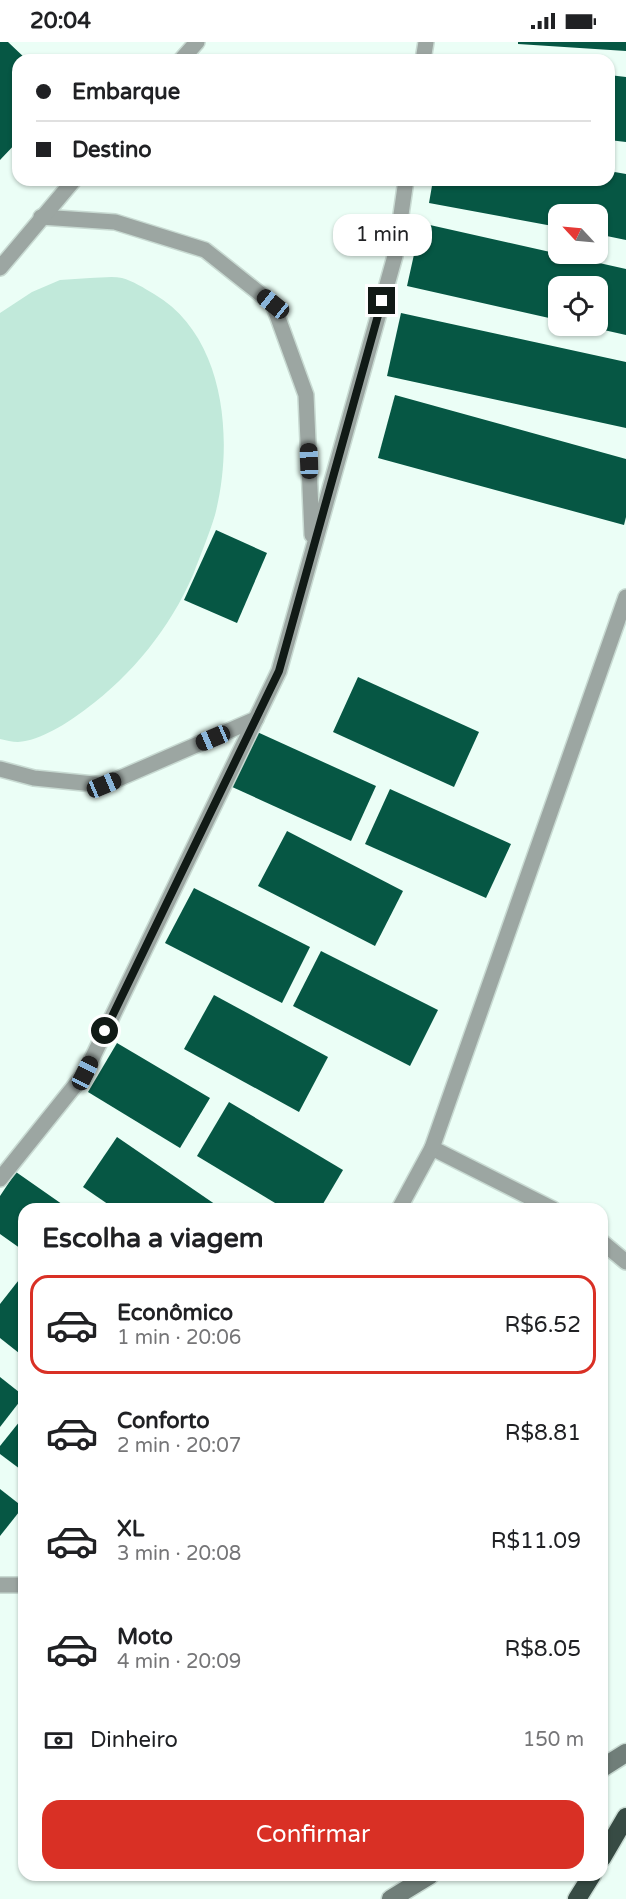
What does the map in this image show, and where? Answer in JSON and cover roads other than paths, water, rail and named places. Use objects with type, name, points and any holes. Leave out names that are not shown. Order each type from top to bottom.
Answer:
[{"type":"highway","points":[[608,1848],[626,1817]]},
{"type":"highway","points":[[577,1899],[588,1881]]},
{"type":"street","points":[[608,1764],[626,1753]]},
{"type":"street","points":[[391,1899],[420,1881]]},
{"type":"lane","points":[[186,54],[197,42]]},
{"type":"lane","points":[[0,268],[69,186]]},
{"type":"lane","points":[[0,1179],[85,1073],[279,671],[395,255],[405,186]]},
{"type":"lane","points":[[41,217],[115,222],[205,250],[273,304],[306,395],[313,550]]},
{"type":"lane","points":[[402,1203],[432,1148],[626,597]]},
{"type":"lane","points":[[0,769],[34,778],[104,785],[256,719]]},
{"type":"lane","points":[[432,1148],[541,1203]]},
{"type":"lane","points":[[608,1247],[626,1262]]},
{"type":"lane","points":[[0,1585],[18,1585]]}]
